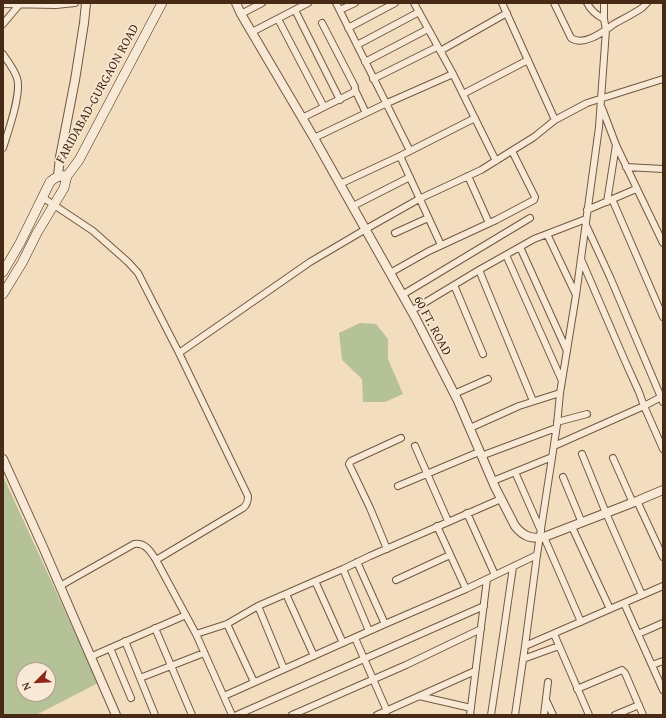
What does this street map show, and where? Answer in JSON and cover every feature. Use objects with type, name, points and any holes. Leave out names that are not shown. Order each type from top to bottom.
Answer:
[{"type":"main road","name":"FARIDABAD-GURGAON ROAD","points":[[3,272],[50,182],[62,176],[79,160],[162,3]]},
{"type":"main road","name":"FARIDABAD-GURGAON ROAD","points":[[3,294],[64,188],[62,176]]},
{"type":"street","points":[[3,4],[56,5],[75,3]]},
{"type":"street","points":[[62,176],[60,157],[75,80],[86,3]]},
{"type":"street","name":"60 FT. ROAD","points":[[236,3],[366,229],[411,311],[454,394],[470,428],[492,482],[515,526],[524,535],[529,537],[534,538],[542,535]]},
{"type":"street","points":[[241,14],[262,3]]},
{"type":"street","points":[[252,32],[308,3]]},
{"type":"street","points":[[336,3],[385,104],[410,151]]},
{"type":"street","points":[[340,10],[355,3]]},
{"type":"street","points":[[348,28],[395,3]]},
{"type":"street","points":[[414,3],[463,94],[496,161]]},
{"type":"street","points":[[502,3],[555,120]]},
{"type":"street","points":[[554,3],[572,38],[582,41],[606,30],[642,8],[647,3]]},
{"type":"street","points":[[587,3],[592,11],[604,18]]},
{"type":"street","points":[[515,715],[537,555],[542,535],[560,393],[576,295],[599,127],[606,30],[604,3]]},
{"type":"street","points":[[3,24],[19,4]]},
{"type":"street","points":[[295,10],[340,100]]},
{"type":"street","points":[[357,45],[419,12]]},
{"type":"street","points":[[374,79],[439,49],[507,13]]},
{"type":"street","points":[[278,19],[324,107]]},
{"type":"street","points":[[322,24],[354,84],[355,90],[366,113]]},
{"type":"street","points":[[365,62],[428,30]]},
{"type":"street","points":[[3,54],[16,75],[19,86],[3,148]]},
{"type":"street","points":[[463,94],[528,60]]},
{"type":"street","points":[[314,138],[452,74]]},
{"type":"street","points":[[179,353],[303,266],[419,199],[481,170],[534,138],[555,120],[587,103],[601,102],[663,79]]},
{"type":"street","points":[[302,118],[340,100],[355,90]]},
{"type":"street","points":[[601,102],[616,145],[663,243]]},
{"type":"street","points":[[340,184],[475,118]]},
{"type":"street","points":[[616,145],[609,201],[663,317]]},
{"type":"street","points":[[390,272],[535,199],[512,151]]},
{"type":"street","points":[[400,156],[441,245]]},
{"type":"street","points":[[626,167],[663,169]]},
{"type":"street","points":[[468,176],[489,223]]},
{"type":"street","points":[[352,206],[410,177]]},
{"type":"street","points":[[587,210],[636,188]]},
{"type":"street","points":[[42,198],[93,231],[133,267],[141,279],[179,353],[248,496],[246,506],[156,560]]},
{"type":"street","points":[[396,233],[428,218]]},
{"type":"street","points":[[402,295],[530,218]]},
{"type":"street","points":[[411,311],[520,247],[546,234],[586,222]]},
{"type":"street","points":[[554,446],[662,399],[586,222]]},
{"type":"street","points":[[546,234],[576,295]]},
{"type":"street","points":[[520,247],[567,351]]},
{"type":"street","points":[[506,255],[562,380]]},
{"type":"street","points":[[581,258],[663,449]]},
{"type":"street","points":[[479,270],[533,401]]},
{"type":"street","points":[[454,286],[483,354]]},
{"type":"street","points":[[454,394],[488,379]]},
{"type":"street","points":[[470,428],[520,406],[560,393]]},
{"type":"street","points":[[398,486],[427,473],[587,414]]},
{"type":"street","points":[[387,549],[370,508],[349,464],[351,461],[401,438]]},
{"type":"street","points":[[415,446],[448,521]]},
{"type":"street","points":[[582,454],[606,514],[642,595]]},
{"type":"street","points":[[492,482],[552,458]]},
{"type":"street","points":[[613,458],[663,557]]},
{"type":"street","points":[[3,459],[116,715]]},
{"type":"street","points":[[515,472],[581,622]]},
{"type":"street","points":[[563,477],[582,523]]},
{"type":"street","points":[[542,535],[572,527],[663,490]]},
{"type":"street","points":[[196,634],[227,624],[258,606],[448,521],[501,499]]},
{"type":"street","points":[[467,513],[495,575]]},
{"type":"street","points":[[437,526],[466,589]]},
{"type":"street","points":[[572,527],[610,609]]},
{"type":"street","points":[[60,586],[134,544],[142,544],[145,546],[156,560],[196,634],[232,715]]},
{"type":"street","points":[[396,580],[450,555]]},
{"type":"street","points":[[224,696],[466,589],[537,555]]},
{"type":"street","points":[[357,562],[385,624]]},
{"type":"street","points":[[491,715],[513,567]]},
{"type":"street","points":[[343,569],[369,631]]},
{"type":"street","points":[[470,715],[487,579]]},
{"type":"street","points":[[315,581],[343,643]]},
{"type":"street","points":[[525,646],[663,586]]},
{"type":"street","points":[[286,594],[314,656]]},
{"type":"street","points":[[624,603],[663,690]]},
{"type":"street","points":[[258,606],[284,669]]},
{"type":"street","points":[[237,715],[484,606]]},
{"type":"street","points":[[90,657],[186,615]]},
{"type":"street","points":[[638,634],[663,623]]},
{"type":"street","points":[[227,624],[254,682]]},
{"type":"street","points":[[155,628],[192,715]]},
{"type":"street","points":[[292,715],[481,629]]},
{"type":"street","points":[[554,634],[589,715]]},
{"type":"street","points":[[355,638],[373,679],[381,714],[475,671]]},
{"type":"street","points":[[125,642],[155,715]]},
{"type":"street","points":[[523,659],[559,646]]},
{"type":"street","points":[[110,648],[131,698]]},
{"type":"street","points":[[140,678],[204,653]]},
{"type":"street","points":[[652,665],[663,660]]},
{"type":"street","points":[[577,689],[622,670],[625,673],[643,715]]},
{"type":"street","points":[[544,715],[548,682]]},
{"type":"street","points":[[419,696],[471,708]]},
{"type":"street","points":[[546,700],[553,715]]},
{"type":"street","points":[[615,715],[638,705]]},
{"type":"green space","points":[[360,323],[376,324],[388,339],[388,359],[403,394],[385,402],[363,402],[362,379],[342,360],[339,333]]},
{"type":"green space","points":[[3,476],[98,683],[36,715],[3,715]]}]
